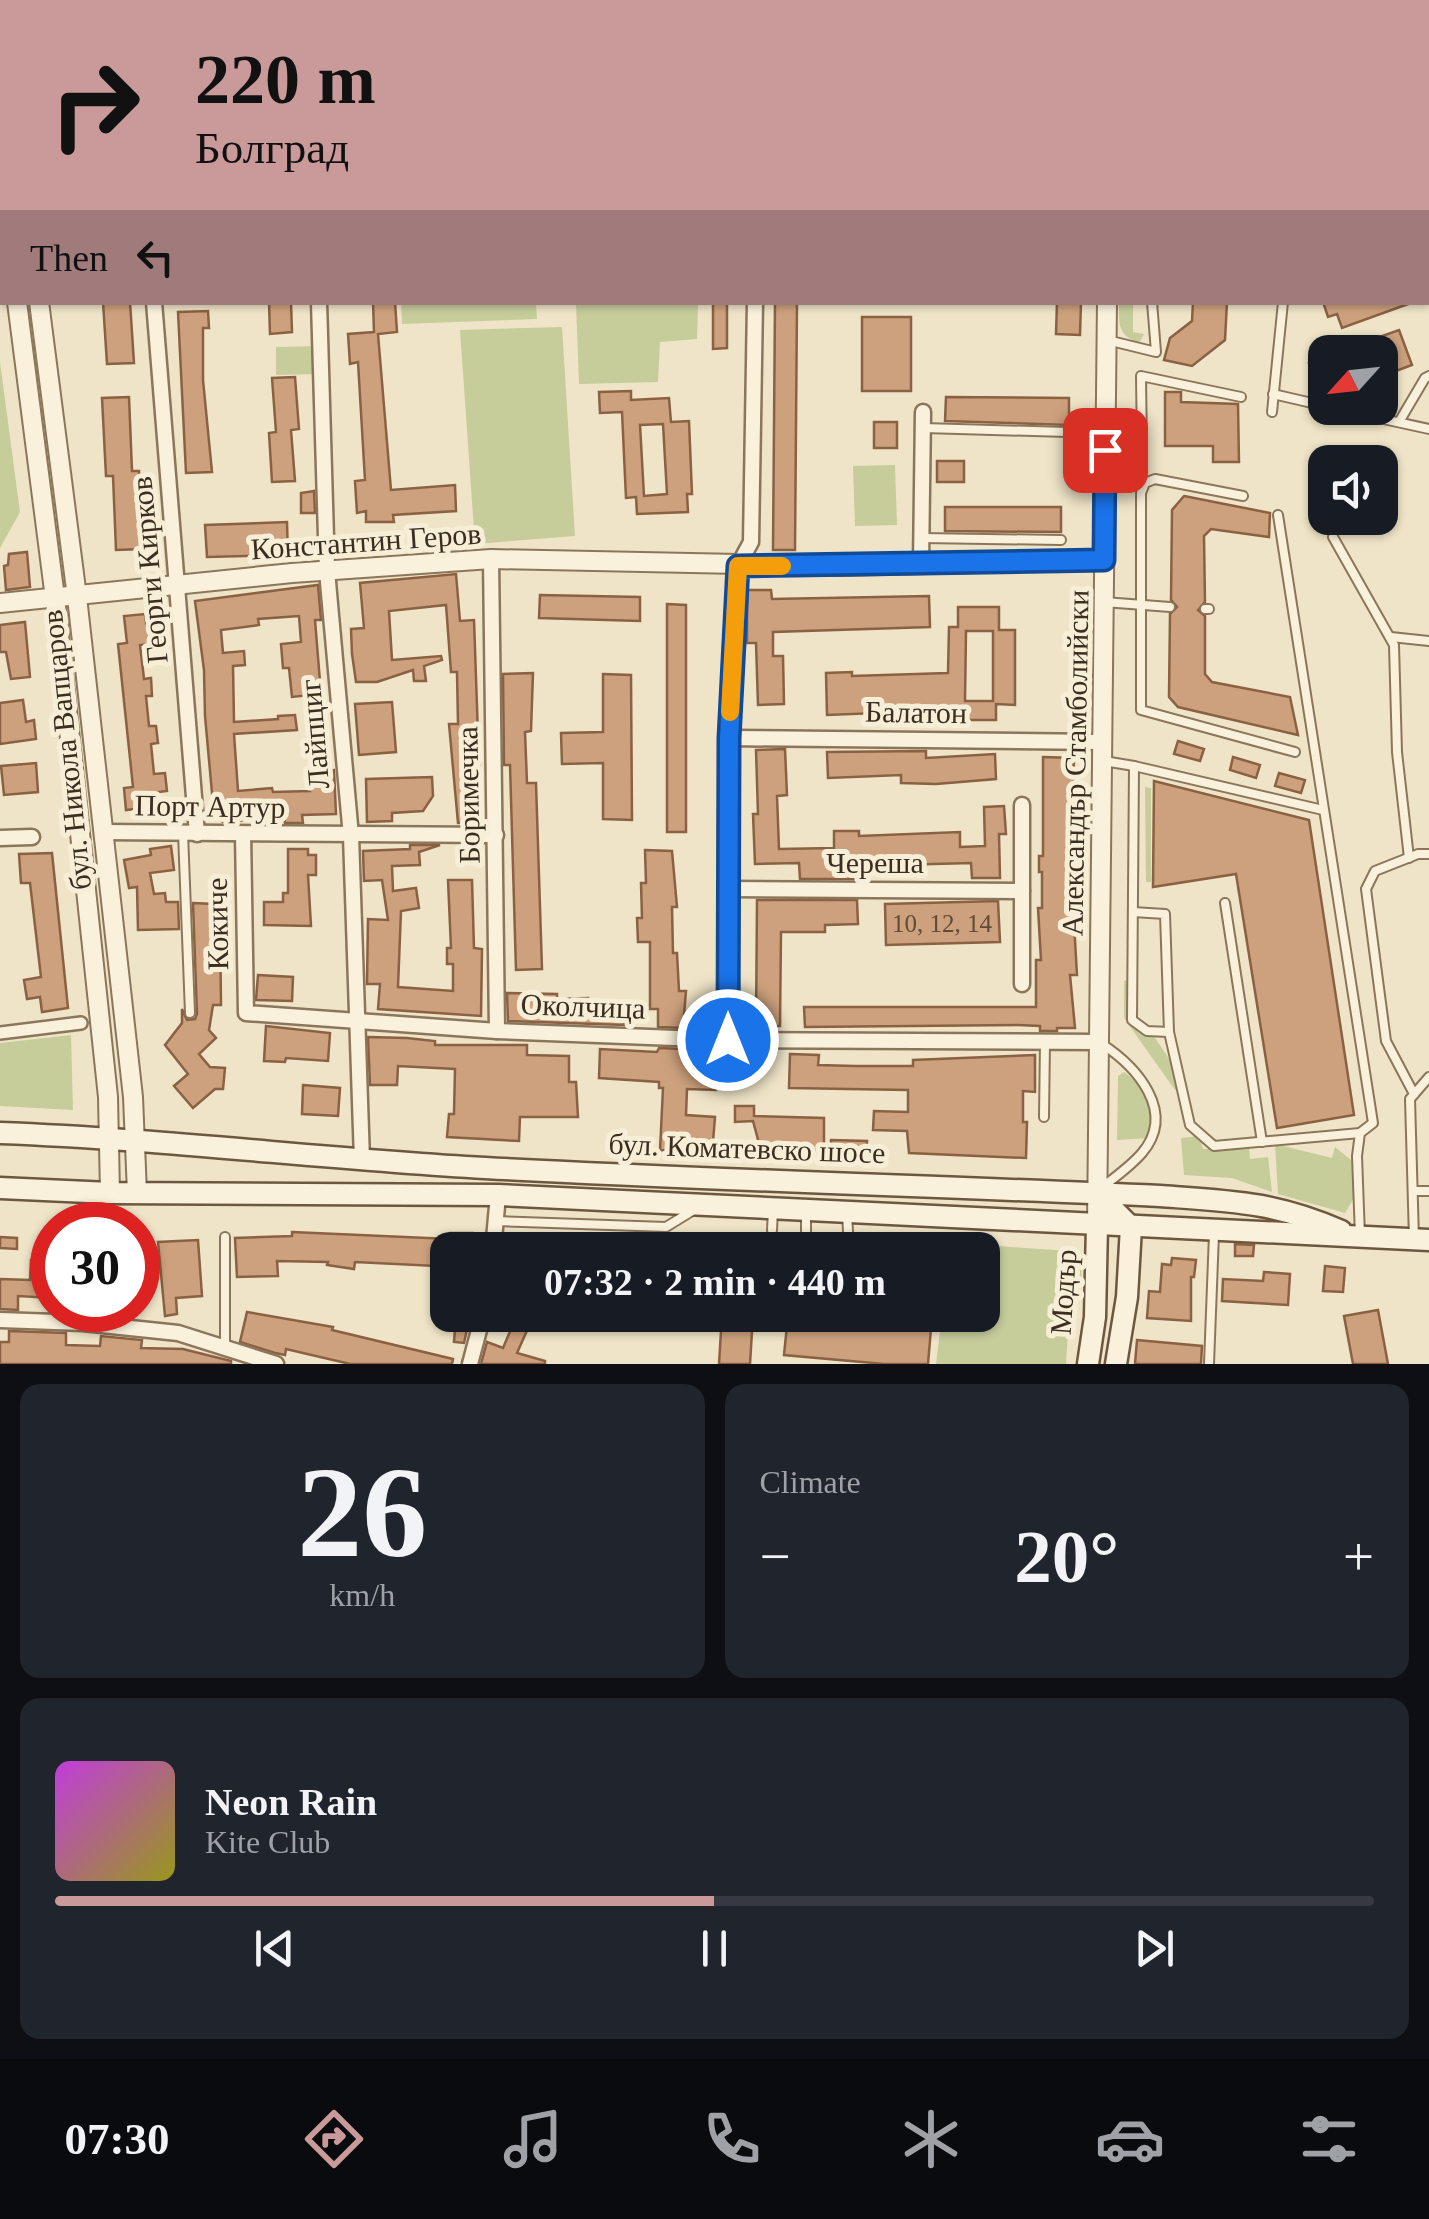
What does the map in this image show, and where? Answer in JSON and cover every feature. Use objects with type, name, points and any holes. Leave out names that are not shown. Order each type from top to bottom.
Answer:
[{"type":"main road","points":[[0,1134],[110,1138]]},
{"type":"main road","name":"бул. Коматевско шосе","points":[[110,1138],[362,1160],[1097,1192],[1249,1203],[1300,1213],[1354,1236]]},
{"type":"main road","points":[[0,1188],[110,1193]]},
{"type":"main road","points":[[1097,1192],[1131,1228]]},
{"type":"main road","name":"бул. Коматевско шосе","points":[[110,1193],[498,1195],[698,1207],[772,1220],[806,1221],[847,1213],[1422,1240]]},
{"type":"main road","name":"Модър","points":[[1088,1364],[1095,1317],[1097,1224]]},
{"type":"main road","name":"Модър","points":[[1116,1364],[1127,1298],[1131,1228]]},
{"type":"street","name":"бул. Никола Вапцаров","points":[[17,305],[55,598],[110,1138],[110,1193]]},
{"type":"street","name":"бул. Никола Вапцаров","points":[[39,305],[77,597],[137,1139],[137,1193]]},
{"type":"street","name":"Георги Кирков","points":[[154,305],[178,584],[190,833]]},
{"type":"street","name":"Лайпциг","points":[[319,305],[327,571],[351,836],[362,1160]]},
{"type":"street","points":[[728,1040],[729,738],[738,566],[751,542],[755,305]]},
{"type":"street","name":"Александър Стамболийски","points":[[1097,1224],[1107,305]]},
{"type":"street","points":[[921,564],[923,412]]},
{"type":"street","name":"Константин Геров","points":[[0,603],[178,584],[491,559],[644,560],[738,566],[1104,560]]},
{"type":"street","name":"Боримечка","points":[[491,559],[497,1031]]},
{"type":"street","name":"Балатон","points":[[729,738],[1102,742]]},
{"type":"street","points":[[1022,805],[1022,984]]},
{"type":"street","name":"Порт Артур","points":[[102,832],[496,835]]},
{"type":"street","name":"Кокиче","points":[[244,834],[246,1013]]},
{"type":"street","points":[[0,838],[32,837]]},
{"type":"street","name":"Череша","points":[[728,889],[1022,891]]},
{"type":"street","name":"Околчица","points":[[246,1013],[497,1031],[728,1040],[1099,1042]]},
{"type":"street","points":[[0,1033],[81,1024]]},
{"type":"street","points":[[495,1232],[498,1195]]},
{"type":"street","points":[[0,1320],[83,1322],[178,1333],[276,1364]]},
{"type":"street","points":[[470,1364],[478,1332]]},
{"type":"lane","points":[[1106,340],[1156,352],[1152,305]]},
{"type":"lane","points":[[1272,412],[1283,305]]},
{"type":"lane","points":[[1105,450],[1142,451],[1141,376],[1241,397]]},
{"type":"lane","points":[[1429,376],[1424,378],[1398,422],[1429,429]]},
{"type":"lane","points":[[1272,394],[1308,402]]},
{"type":"lane","points":[[923,428],[1067,432]]},
{"type":"lane","points":[[1242,496],[1155,478],[1145,483],[1141,493],[1142,710],[1294,752]]},
{"type":"lane","points":[[1133,912],[1166,914],[1169,1032],[1190,1124],[1214,1146],[1360,1133],[1373,1123],[1360,1074],[1278,515]]},
{"type":"lane","points":[[922,538],[1061,540]]},
{"type":"lane","points":[[1333,538],[1394,645],[1397,752],[1409,858]]},
{"type":"lane","points":[[1104,602],[1170,607]]},
{"type":"lane","points":[[1391,637],[1429,640]]},
{"type":"lane","points":[[1104,761],[1324,810]]},
{"type":"lane","points":[[1134,766],[1132,1020],[1148,1031],[1169,1032]]},
{"type":"lane","points":[[190,833],[190,1012]]},
{"type":"lane","points":[[1414,1094],[1386,1041],[1366,889],[1375,872],[1429,854]]},
{"type":"lane","points":[[1225,903],[1262,1142]]},
{"type":"lane","points":[[1044,1042],[1044,1117]]},
{"type":"lane","points":[[1097,1192],[1144,1151],[1152,1138],[1157,1110],[1146,1086],[1123,1058],[1099,1042]]},
{"type":"lane","points":[[1422,1240],[1414,1191],[1410,1099],[1429,1077]]},
{"type":"lane","points":[[1354,1236],[1360,1133]]},
{"type":"lane","points":[[1414,1191],[1429,1190]]},
{"type":"lane","points":[[496,1221],[666,1227],[698,1207]]},
{"type":"lane","points":[[847,1213],[848,1232]]},
{"type":"lane","points":[[1209,1364],[1214,1231]]},
{"type":"lane","points":[[224,1237],[224,1348]]},
{"type":"green space","points":[[401,305],[536,305],[537,319],[402,324]]},
{"type":"green space","points":[[576,305],[698,305],[697,339],[660,342],[658,382],[579,384]]},
{"type":"green space","points":[[1119,305],[1133,305],[1133,332],[1144,334],[1139,343],[1123,332]]},
{"type":"green space","points":[[562,327],[575,536],[475,544],[460,330]]},
{"type":"green space","points":[[320,346],[321,374],[276,375],[276,347]]},
{"type":"green space","points":[[0,362],[20,512],[0,548]]},
{"type":"green space","points":[[895,465],[897,525],[855,526],[853,466]]},
{"type":"green space","points":[[1145,787],[1151,788],[1151,882],[1146,882]]},
{"type":"green space","points":[[1128,980],[1129,1021],[1153,1035],[1174,1066],[1179,1089],[1175,1090],[1124,1018],[1124,981]]},
{"type":"green space","points":[[71,1035],[73,1110],[0,1106],[0,1043]]},
{"type":"green space","points":[[1124,1072],[1148,1101],[1152,1119],[1149,1138],[1117,1140],[1118,1076]]},
{"type":"green space","points":[[1199,1136],[1203,1149],[1249,1148],[1250,1159],[1268,1157],[1272,1192],[1232,1178],[1184,1175],[1181,1138]]},
{"type":"green space","points":[[1275,1144],[1332,1158],[1335,1147],[1351,1160],[1357,1193],[1345,1213],[1278,1194]]},
{"type":"green space","points":[[1000,1246],[1069,1251],[1081,1265],[1082,1282],[1070,1299],[1066,1364],[936,1364],[940,1332],[1000,1332]]},
{"type":"building","points":[[103,305],[130,305],[134,363],[107,364]]},
{"type":"building","points":[[269,305],[291,305],[292,332],[270,334]]},
{"type":"building","points":[[373,305],[395,305],[397,332],[378,334],[391,490],[455,485],[456,511],[393,515],[394,522],[366,522],[366,511],[357,513],[355,481],[365,480],[358,362],[350,364],[348,334],[374,332]]},
{"type":"building","points":[[713,305],[727,305],[727,348],[713,349]]},
{"type":"building","points":[[775,305],[797,305],[795,550],[773,550]]},
{"type":"building","points":[[1057,305],[1081,305],[1080,335],[1056,334]]},
{"type":"building","points":[[1193,305],[1227,305],[1225,340],[1192,366],[1164,360],[1170,338],[1192,321]]},
{"type":"building","points":[[1324,305],[1405,305],[1342,328],[1337,314],[1328,317]]},
{"type":"building","points":[[208,311],[209,328],[203,328],[203,380],[212,472],[186,473],[178,312]]},
{"type":"building","points":[[862,317],[911,317],[911,391],[862,391]]},
{"type":"building","points":[[1399,330],[1412,365],[1398,370],[1398,335],[1385,335]]},
{"type":"building","points":[[295,377],[299,429],[291,430],[295,481],[272,482],[269,433],[276,432],[272,378]]},
{"type":"building","points":[[631,391],[631,400],[669,398],[671,422],[689,421],[692,494],[687,494],[688,512],[637,514],[636,497],[626,498],[622,412],[600,413],[599,392]],"holes":[[[663,424],[667,494],[644,496],[640,425]]]},
{"type":"building","points":[[1165,392],[1181,392],[1181,402],[1238,404],[1239,462],[1213,462],[1213,446],[1165,446]]},
{"type":"building","points":[[129,397],[132,471],[139,471],[143,549],[116,550],[113,476],[106,476],[102,398]]},
{"type":"building","points":[[946,397],[1069,398],[1069,425],[945,421]]},
{"type":"building","points":[[874,422],[897,422],[897,448],[874,448]]},
{"type":"building","points":[[937,461],[964,461],[964,482],[937,482]]},
{"type":"building","points":[[314,491],[315,513],[301,513],[301,493]]},
{"type":"building","points":[[1184,496],[1270,513],[1269,537],[1211,529],[1204,536],[1205,602],[1198,610],[1205,616],[1205,674],[1212,682],[1290,697],[1298,735],[1178,707],[1169,697],[1170,614],[1177,607],[1171,600],[1172,510]]},
{"type":"building","points":[[945,507],[1061,507],[1061,532],[945,531]]},
{"type":"building","points":[[287,522],[288,555],[207,557],[205,525]]},
{"type":"building","points":[[27,552],[30,587],[6,590],[4,566],[8,565],[9,554]]},
{"type":"building","points":[[456,574],[460,621],[474,620],[481,822],[458,823],[449,724],[458,724],[457,672],[451,672],[446,605],[389,611],[392,660],[441,656],[442,660],[424,666],[426,681],[414,681],[413,670],[377,682],[356,682],[352,654],[351,629],[364,628],[360,583]]},
{"type":"building","points":[[318,585],[321,620],[315,620],[321,694],[292,697],[289,668],[283,668],[281,644],[301,642],[299,616],[258,619],[259,625],[221,630],[223,653],[244,651],[245,665],[233,666],[234,722],[295,715],[297,730],[234,734],[238,791],[310,791],[310,787],[318,786],[318,771],[334,770],[336,814],[302,815],[303,823],[285,823],[284,817],[223,822],[214,815],[195,601]]},
{"type":"building","points":[[747,590],[771,590],[772,599],[929,596],[930,627],[773,632],[773,656],[783,656],[784,704],[758,705],[756,643],[747,643]]},
{"type":"building","points":[[540,595],[640,597],[640,621],[539,618]]},
{"type":"building","points":[[667,604],[686,605],[686,832],[667,832]]},
{"type":"building","points":[[958,607],[999,607],[999,630],[1015,630],[1015,705],[996,704],[996,720],[960,720],[960,706],[931,706],[932,720],[903,721],[903,712],[827,715],[826,673],[948,673],[949,627],[958,627]],"holes":[[[966,631],[993,631],[993,701],[965,701]]]},
{"type":"building","points":[[145,614],[147,630],[156,629],[158,643],[140,645],[144,679],[151,678],[152,696],[146,696],[149,726],[156,726],[158,743],[151,744],[154,774],[165,773],[167,791],[151,793],[152,807],[126,810],[124,788],[133,787],[118,644],[127,643],[124,616]]},
{"type":"building","points":[[25,622],[30,677],[11,679],[6,652],[0,652],[0,625]]},
{"type":"building","points":[[533,673],[531,731],[525,732],[527,783],[536,783],[542,969],[516,970],[510,765],[504,765],[503,674]]},
{"type":"building","points":[[603,674],[631,675],[632,820],[603,819],[603,763],[562,764],[561,733],[603,732]]},
{"type":"building","points":[[23,700],[26,722],[34,720],[36,739],[0,744],[0,703]]},
{"type":"building","points":[[392,702],[396,752],[359,755],[355,704]]},
{"type":"building","points":[[1178,741],[1204,749],[1200,761],[1174,754]]},
{"type":"building","points":[[785,749],[787,795],[777,796],[779,849],[834,848],[834,831],[859,831],[859,836],[960,832],[960,847],[985,846],[984,807],[1004,806],[1006,834],[999,834],[1000,878],[972,878],[971,863],[859,866],[857,879],[800,879],[799,863],[755,864],[756,750]]},
{"type":"building","points":[[926,751],[926,758],[995,754],[996,779],[936,784],[901,783],[901,775],[828,778],[827,752]]},
{"type":"building","points":[[1043,757],[1074,758],[1072,835],[1078,835],[1081,858],[1081,870],[1076,870],[1076,904],[1082,904],[1083,923],[1074,923],[1077,975],[1070,975],[1075,1028],[1040,1031],[1040,1026],[1018,1025],[805,1027],[804,1007],[1036,1007],[1036,960],[1041,960],[1038,908],[1042,908],[1039,856],[1043,856]]},
{"type":"building","points":[[1233,757],[1260,765],[1256,778],[1230,770]]},
{"type":"building","points":[[36,763],[38,792],[4,795],[1,766]]},
{"type":"building","points":[[1279,773],[1305,780],[1301,793],[1275,786]]},
{"type":"building","points":[[432,777],[433,796],[423,811],[392,813],[392,821],[367,822],[366,779]]},
{"type":"building","points":[[1154,781],[1309,820],[1354,1115],[1277,1128],[1236,874],[1153,887]]},
{"type":"building","points":[[410,845],[440,845],[419,852],[420,865],[392,866],[393,891],[416,888],[419,908],[401,911],[398,987],[453,991],[453,964],[447,964],[447,948],[451,948],[448,880],[472,880],[474,948],[482,949],[481,1016],[378,1009],[380,984],[367,984],[368,919],[388,920],[382,880],[364,881],[363,851],[410,849]]},
{"type":"building","points":[[171,846],[174,870],[150,873],[154,894],[165,893],[166,902],[178,902],[179,929],[138,930],[137,887],[129,888],[124,860],[151,855],[150,849]]},
{"type":"building","points":[[288,849],[308,849],[308,855],[316,855],[316,875],[308,875],[311,926],[264,925],[264,902],[283,902],[283,893],[288,893]]},
{"type":"building","points":[[645,850],[672,851],[677,907],[672,907],[673,953],[677,953],[679,991],[686,991],[683,1028],[658,1027],[658,1009],[650,1009],[650,942],[638,942],[637,918],[642,918]]},
{"type":"building","points":[[52,853],[68,1008],[42,1012],[40,997],[27,999],[24,980],[41,977],[30,883],[21,883],[19,854]]},
{"type":"building","points":[[757,900],[857,900],[858,924],[825,925],[825,932],[781,932],[780,1026],[756,1026]]},
{"type":"building","points":[[998,901],[1000,942],[886,945],[885,904]]},
{"type":"building","points":[[193,903],[213,904],[213,919],[220,920],[221,1005],[213,1005],[209,1030],[216,1038],[199,1054],[210,1067],[225,1068],[223,1089],[215,1089],[193,1108],[174,1086],[188,1074],[165,1045],[182,1023],[182,1009],[187,1020],[195,1019],[197,1014]]},
{"type":"building","points":[[258,975],[293,977],[292,1001],[256,1000]]},
{"type":"building","points":[[507,993],[588,998],[588,1009],[623,1008],[624,1025],[508,1021]]},
{"type":"building","points":[[266,1026],[330,1033],[328,1061],[264,1061]]},
{"type":"building","points":[[368,1037],[435,1041],[435,1045],[527,1045],[527,1055],[569,1056],[569,1082],[576,1082],[578,1117],[520,1117],[519,1141],[447,1137],[449,1114],[454,1114],[455,1069],[398,1066],[397,1085],[370,1085]]},
{"type":"building","points":[[659,1048],[683,1049],[685,1055],[717,1055],[716,1090],[687,1089],[686,1115],[715,1117],[712,1154],[660,1150],[663,1088],[659,1088],[659,1082],[599,1078],[600,1049],[657,1052]]},
{"type":"building","points":[[790,1054],[819,1055],[818,1065],[855,1066],[913,1066],[913,1060],[1035,1055],[1035,1092],[1023,1091],[1026,1158],[909,1153],[907,1131],[873,1130],[874,1111],[908,1112],[908,1090],[789,1088]]},
{"type":"building","points":[[303,1085],[340,1088],[338,1116],[302,1114]]},
{"type":"building","points":[[735,1106],[754,1106],[754,1116],[824,1118],[824,1150],[760,1147],[753,1121],[735,1122]]},
{"type":"building","points":[[831,1140],[867,1141],[866,1160],[831,1158]]},
{"type":"building","points":[[292,1232],[430,1238],[430,1266],[355,1262],[354,1269],[327,1265],[328,1262],[277,1261],[278,1276],[237,1277],[235,1238],[292,1236]]},
{"type":"building","points":[[0,1237],[17,1238],[17,1249],[0,1248]]},
{"type":"building","points":[[198,1240],[202,1296],[176,1298],[177,1314],[165,1316],[160,1263],[160,1242]]},
{"type":"building","points":[[1235,1244],[1254,1245],[1253,1256],[1235,1256]]},
{"type":"building","points":[[1172,1258],[1196,1260],[1191,1277],[1191,1321],[1147,1318],[1149,1291],[1160,1292],[1162,1264],[1171,1265]]},
{"type":"building","points":[[1325,1266],[1345,1268],[1343,1292],[1323,1291]]},
{"type":"building","points":[[1264,1272],[1290,1274],[1288,1305],[1222,1301],[1223,1279],[1263,1281]]},
{"type":"building","points":[[0,1279],[30,1280],[30,1297],[18,1296],[18,1310],[0,1309]]},
{"type":"building","points":[[1378,1310],[1388,1364],[1353,1364],[1344,1316]]},
{"type":"building","points":[[247,1312],[333,1327],[332,1330],[453,1359],[452,1364],[350,1364],[286,1349],[285,1355],[275,1353],[240,1342]]},
{"type":"building","points":[[9,1331],[66,1333],[66,1345],[100,1346],[101,1336],[142,1340],[141,1348],[183,1349],[231,1364],[0,1364],[0,1342],[9,1342]]},
{"type":"building","points":[[455,1332],[466,1332],[464,1343],[454,1342]]},
{"type":"building","points":[[510,1332],[526,1332],[517,1353],[545,1364],[481,1364],[487,1342],[503,1348]]},
{"type":"building","points":[[721,1332],[752,1332],[750,1364],[719,1364]]},
{"type":"building","points":[[786,1332],[931,1332],[928,1364],[784,1355]]},
{"type":"building","points":[[1137,1340],[1202,1346],[1201,1364],[1135,1364]]},
{"type":"slow traffic","points":[[730,712],[738,566],[782,566]]},
{"type":"route","points":[[728,1040],[729,738],[738,566],[1104,560],[1105,450]]}]
